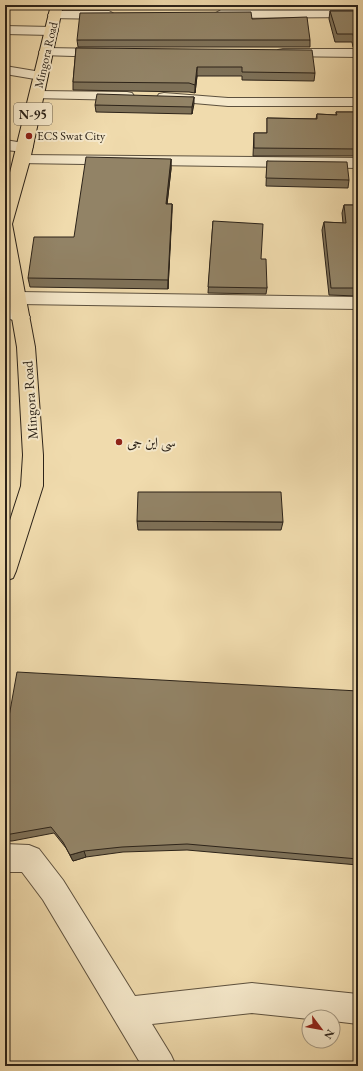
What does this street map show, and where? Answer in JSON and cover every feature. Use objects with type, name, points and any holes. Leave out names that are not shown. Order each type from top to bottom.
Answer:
[{"type":"highway","name":"Mingora Road","points":[[5,222],[9,190],[24,154],[56,10]]},
{"type":"highway","name":"Mingora Road","points":[[5,226],[15,308],[26,347],[34,455],[32,486],[5,571]]},
{"type":"street","points":[[56,10],[119,15]]},
{"type":"street","points":[[206,14],[358,13]]},
{"type":"street","points":[[5,30],[51,31]]},
{"type":"street","points":[[46,52],[122,53]]},
{"type":"street","points":[[272,53],[358,53]]},
{"type":"street","points":[[5,70],[41,76]]},
{"type":"street","points":[[37,95],[189,97],[199,100],[228,102],[358,102]]},
{"type":"street","points":[[5,145],[24,154],[358,163]]},
{"type":"street","points":[[15,308],[358,303]]},
{"type":"street","points":[[5,858],[30,859],[53,890],[160,1066]]},
{"type":"street","points":[[128,1012],[252,998],[358,1009]]},
{"type":"building","points":[[330,11],[358,11],[358,40],[354,40],[353,34],[337,34]]},
{"type":"building","points":[[251,12],[252,19],[307,17],[310,40],[77,40],[80,13]]},
{"type":"building","points":[[76,48],[312,50],[315,73],[242,72],[242,67],[197,67],[195,85],[189,83],[73,82]]},
{"type":"building","points":[[97,94],[194,97],[192,107],[95,105]]},
{"type":"building","points":[[336,112],[358,112],[358,149],[254,148],[254,133],[267,133],[267,118],[317,119],[317,114],[337,115]]},
{"type":"building","points":[[86,157],[171,159],[166,204],[172,204],[168,280],[28,278],[34,237],[74,237]]},
{"type":"building","points":[[267,161],[347,162],[349,180],[266,178]]},
{"type":"building","points":[[344,205],[358,205],[358,288],[331,288],[324,222],[346,223]]},
{"type":"building","points":[[213,221],[263,224],[261,259],[266,259],[267,288],[208,287]]},
{"type":"building","points":[[138,492],[281,492],[283,522],[137,521]]},
{"type":"building","points":[[17,672],[358,691],[358,859],[187,844],[122,847],[84,851],[70,855],[63,842],[51,827],[5,835],[5,739]]},
{"type":"place","name":"ECS Swat City","points":[[29,136]]},
{"type":"place","name":"سی این جی","points":[[119,442]]}]
